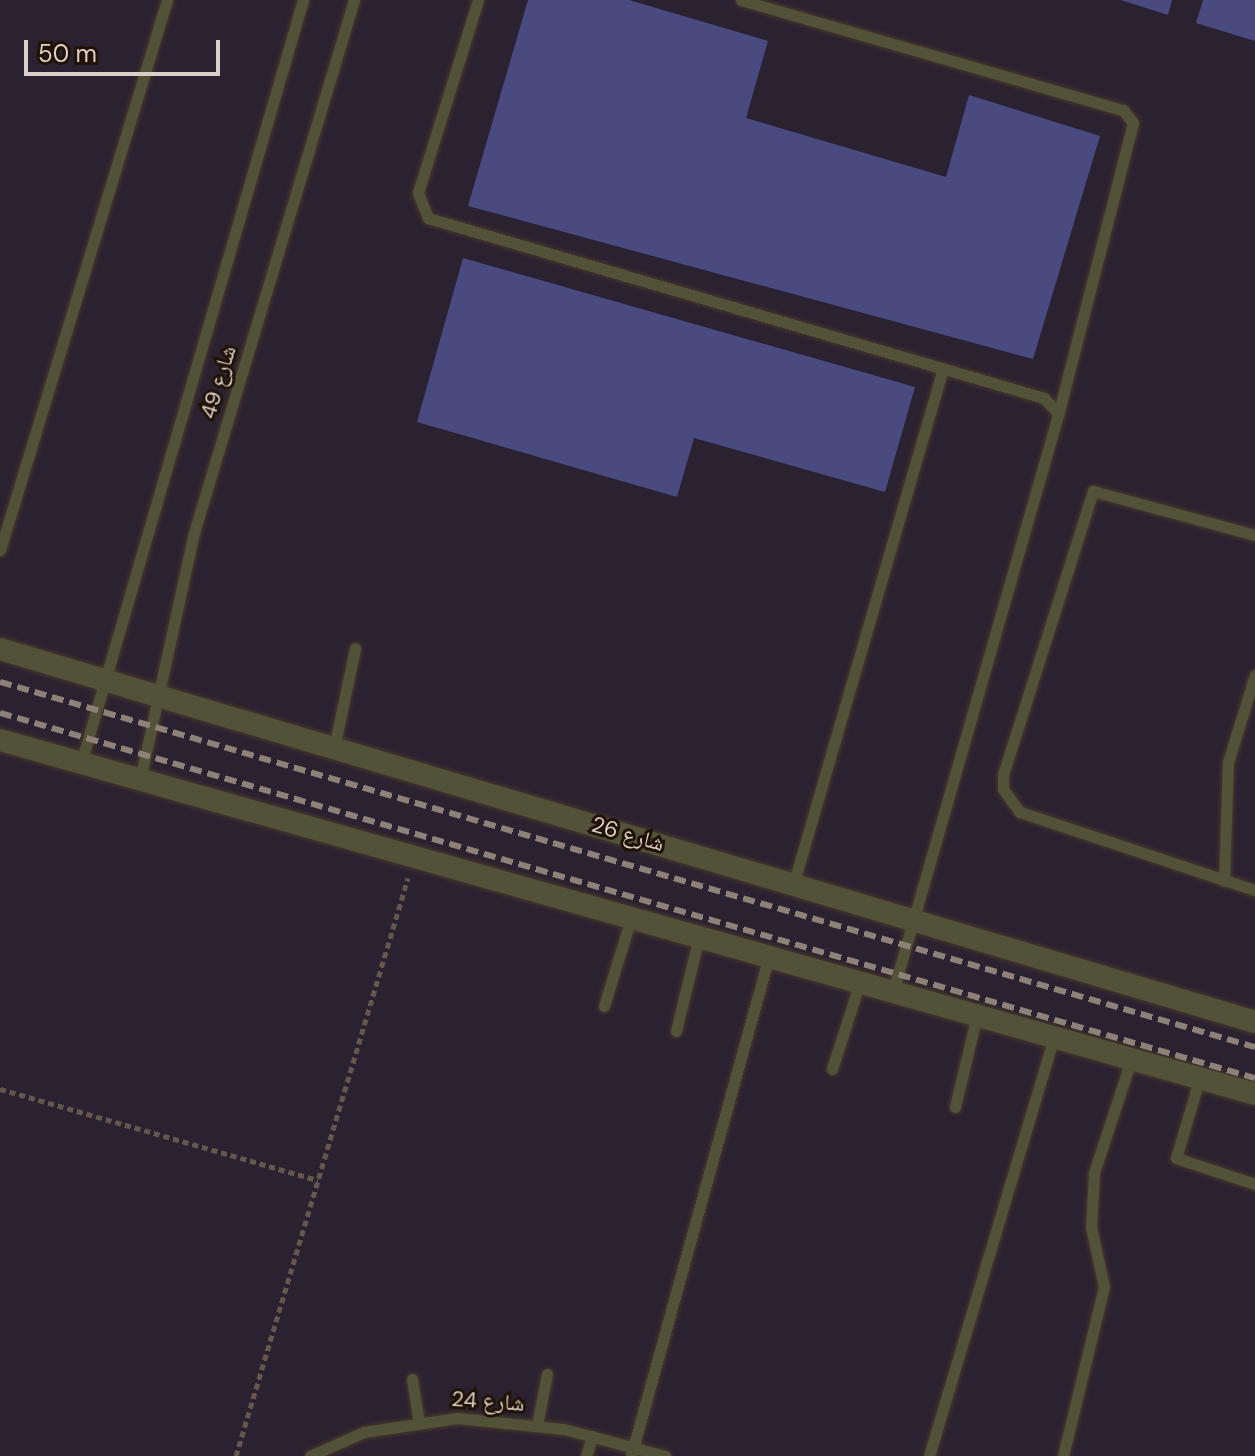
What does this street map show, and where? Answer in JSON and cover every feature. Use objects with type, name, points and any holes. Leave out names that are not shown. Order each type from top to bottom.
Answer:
[{"type":"street","name":"شارع 26","points":[[0,649],[794,882],[1255,1022]]},
{"type":"street","points":[[0,740],[140,781],[415,854],[1255,1094]]},
{"type":"lane","points":[[0,550],[6,508],[167,0]]},
{"type":"lane","name":"شارع 49","points":[[81,763],[101,678],[303,0]]},
{"type":"lane","name":"شارع 49","points":[[140,781],[156,693],[193,536],[354,0]]},
{"type":"lane","points":[[478,0],[418,193],[428,218],[1052,401],[1058,415]]},
{"type":"lane","points":[[741,0],[1130,115],[1058,415],[910,919],[893,991]]},
{"type":"lane","points":[[794,882],[943,368]]},
{"type":"lane","points":[[1255,535],[1093,491],[1003,774],[1003,789],[1020,812],[1255,890]]},
{"type":"lane","points":[[334,748],[355,648]]},
{"type":"lane","points":[[1224,881],[1228,762],[1255,675]]},
{"type":"lane","points":[[604,1006],[631,918]]},
{"type":"lane","points":[[676,1031],[699,937]]},
{"type":"lane","points":[[632,1451],[769,956]]},
{"type":"lane","points":[[832,1069],[860,981]]},
{"type":"lane","points":[[955,1107],[977,1014]]},
{"type":"lane","points":[[929,1456],[1054,1035]]},
{"type":"lane","points":[[1063,1456],[1104,1287],[1091,1227],[1094,1173],[1133,1057]]},
{"type":"lane","points":[[1200,1077],[1176,1158],[1255,1184]]},
{"type":"lane","points":[[537,1425],[547,1374]]},
{"type":"lane","points":[[412,1379],[418,1418]]},
{"type":"lane","name":"شارع 24","points":[[310,1456],[418,1418],[537,1425],[592,1436],[632,1451],[665,1456]]},
{"type":"lane","points":[[586,1456],[592,1436]]},
{"type":"path","points":[[236,1456],[415,854]]},
{"type":"path","points":[[0,1089],[318,1180]]},
{"type":"shaded area","points":[[0,0],[1255,0],[1255,1456],[0,1456]]},
{"type":"building","points":[[528,0],[629,0],[768,41],[746,118],[946,177],[969,95],[1100,136],[1033,359],[468,206]]},
{"type":"building","points":[[1121,0],[1172,0],[1168,15]]},
{"type":"building","points":[[1203,0],[1255,0],[1255,41],[1196,23]]},
{"type":"building","points":[[463,258],[915,387],[885,492],[694,438],[677,497],[417,422]]},
{"type":"railway","points":[[0,682],[1255,1047]]},
{"type":"railway","points":[[0,713],[1255,1078]]}]
